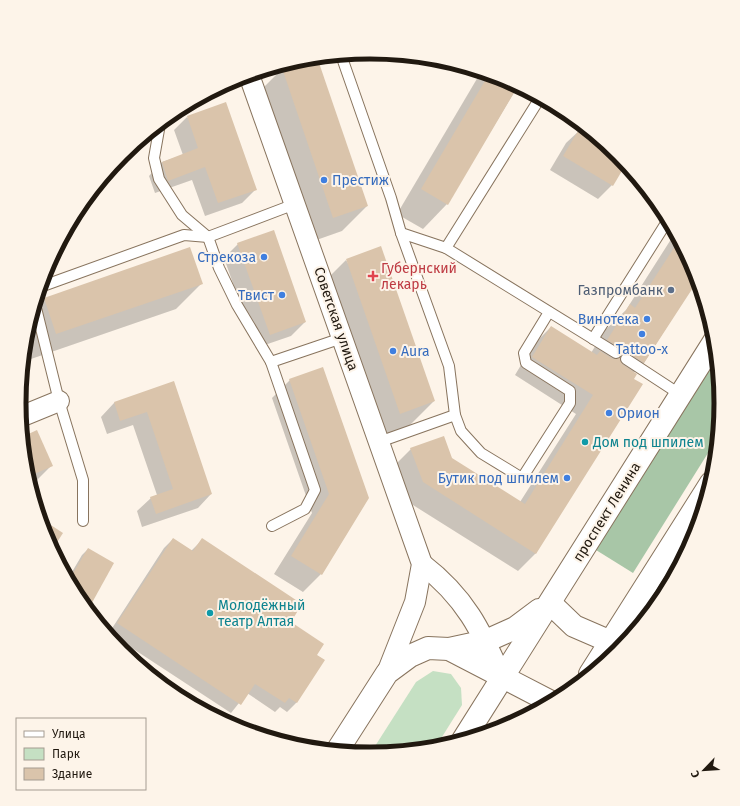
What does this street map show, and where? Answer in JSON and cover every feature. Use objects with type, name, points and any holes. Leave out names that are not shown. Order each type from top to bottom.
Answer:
[{"type":"main road","name":"проспект Ленина","points":[[468,733],[709,349]]},
{"type":"main road","points":[[600,659],[699,501]]},
{"type":"main road","name":"проспект Ленина","points":[[449,649],[486,640],[515,628],[550,602]]},
{"type":"main road","points":[[550,602],[574,626],[611,642]]},
{"type":"main road","points":[[340,745],[387,673],[410,656],[428,648],[449,649],[502,678],[545,699]]},
{"type":"street","name":"Советская улица","points":[[252,80],[422,564]]},
{"type":"street","points":[[27,414],[59,401]]},
{"type":"street","points":[[387,673],[415,602],[422,564],[442,579],[466,606],[486,640],[502,678]]},
{"type":"lane","points":[[343,60],[391,198],[401,233],[449,366],[455,415],[461,432],[481,453],[522,478],[570,403],[570,391],[526,363],[524,353],[549,312]]},
{"type":"lane","points":[[446,248],[537,102]]},
{"type":"lane","points":[[159,132],[154,158],[159,179],[182,215],[208,237],[219,268],[237,305],[271,362],[315,490],[304,509],[272,526]]},
{"type":"lane","points":[[47,285],[184,235],[208,237],[295,204]]},
{"type":"lane","points":[[593,339],[665,226]]},
{"type":"lane","points":[[401,233],[446,248],[616,353]]},
{"type":"lane","points":[[38,315],[59,401],[83,480],[83,521]]},
{"type":"lane","points":[[271,362],[342,338]]},
{"type":"lane","points":[[626,359],[681,395]]},
{"type":"lane","points":[[379,442],[455,415]]},
{"type":"green space","points":[[712,366],[714,403],[711,448],[633,573],[596,550]]},
{"type":"green space","points":[[433,671],[451,674],[461,688],[462,705],[441,739],[415,744],[375,747],[416,682]]},
{"type":"building","points":[[319,63],[368,206],[333,218],[283,71]]},
{"type":"building","points":[[486,79],[515,91],[448,205],[421,189]]},
{"type":"building","points":[[226,102],[257,190],[218,203],[205,167],[168,181],[162,162],[198,148],[187,116]]},
{"type":"building","points":[[579,130],[597,144],[623,170],[613,186],[563,156]]},
{"type":"building","points":[[274,230],[306,322],[270,335],[237,243]]},
{"type":"building","points":[[676,245],[694,286],[644,363],[629,353],[622,354],[620,348],[607,340],[630,304],[635,308]]},
{"type":"building","points":[[381,246],[435,401],[400,414],[346,259]]},
{"type":"building","points":[[190,247],[203,284],[56,334],[44,298]]},
{"type":"building","name":"Дом под шпилем","points":[[551,326],[597,355],[600,351],[613,359],[620,358],[622,364],[637,374],[634,379],[643,384],[536,554],[423,482],[410,448],[444,436],[452,458],[525,504],[593,395],[532,357]]},
{"type":"building","points":[[323,367],[369,498],[322,575],[291,556],[329,494],[289,379]]},
{"type":"building","points":[[174,381],[212,494],[156,514],[150,497],[173,489],[147,412],[120,421],[114,402]]},
{"type":"building","points":[[37,430],[53,466],[34,474],[28,434]]},
{"type":"building","points":[[47,523],[63,533],[56,544]]},
{"type":"building","name":"Молодёжный театр Алтая","points":[[173,538],[193,551],[202,538],[302,604],[291,622],[324,644],[317,655],[325,660],[297,703],[289,698],[285,703],[255,684],[241,705],[117,623]]},
{"type":"building","points":[[88,548],[114,563],[91,604],[72,575]]},
{"type":"place","name":"Престиж","points":[[324,180]]},
{"type":"place","name":"Стрекоза","points":[[264,257]]},
{"type":"place","name":"Губернский лекарь","points":[[373,276]]},
{"type":"place","name":"Газпромбанк","points":[[671,290]]},
{"type":"place","name":"Твист","points":[[282,295]]},
{"type":"place","name":"Винотека","points":[[647,319]]},
{"type":"place","name":"Tattoo-x","points":[[642,334]]},
{"type":"place","name":"Aura","points":[[393,351]]},
{"type":"place","name":"Орион","points":[[609,413]]},
{"type":"place","name":"Дом под шпилем","points":[[585,442]]},
{"type":"place","name":"Бутик под шпилем","points":[[567,478]]},
{"type":"place","name":"Молодёжный театр Алтая","points":[[210,613]]}]
